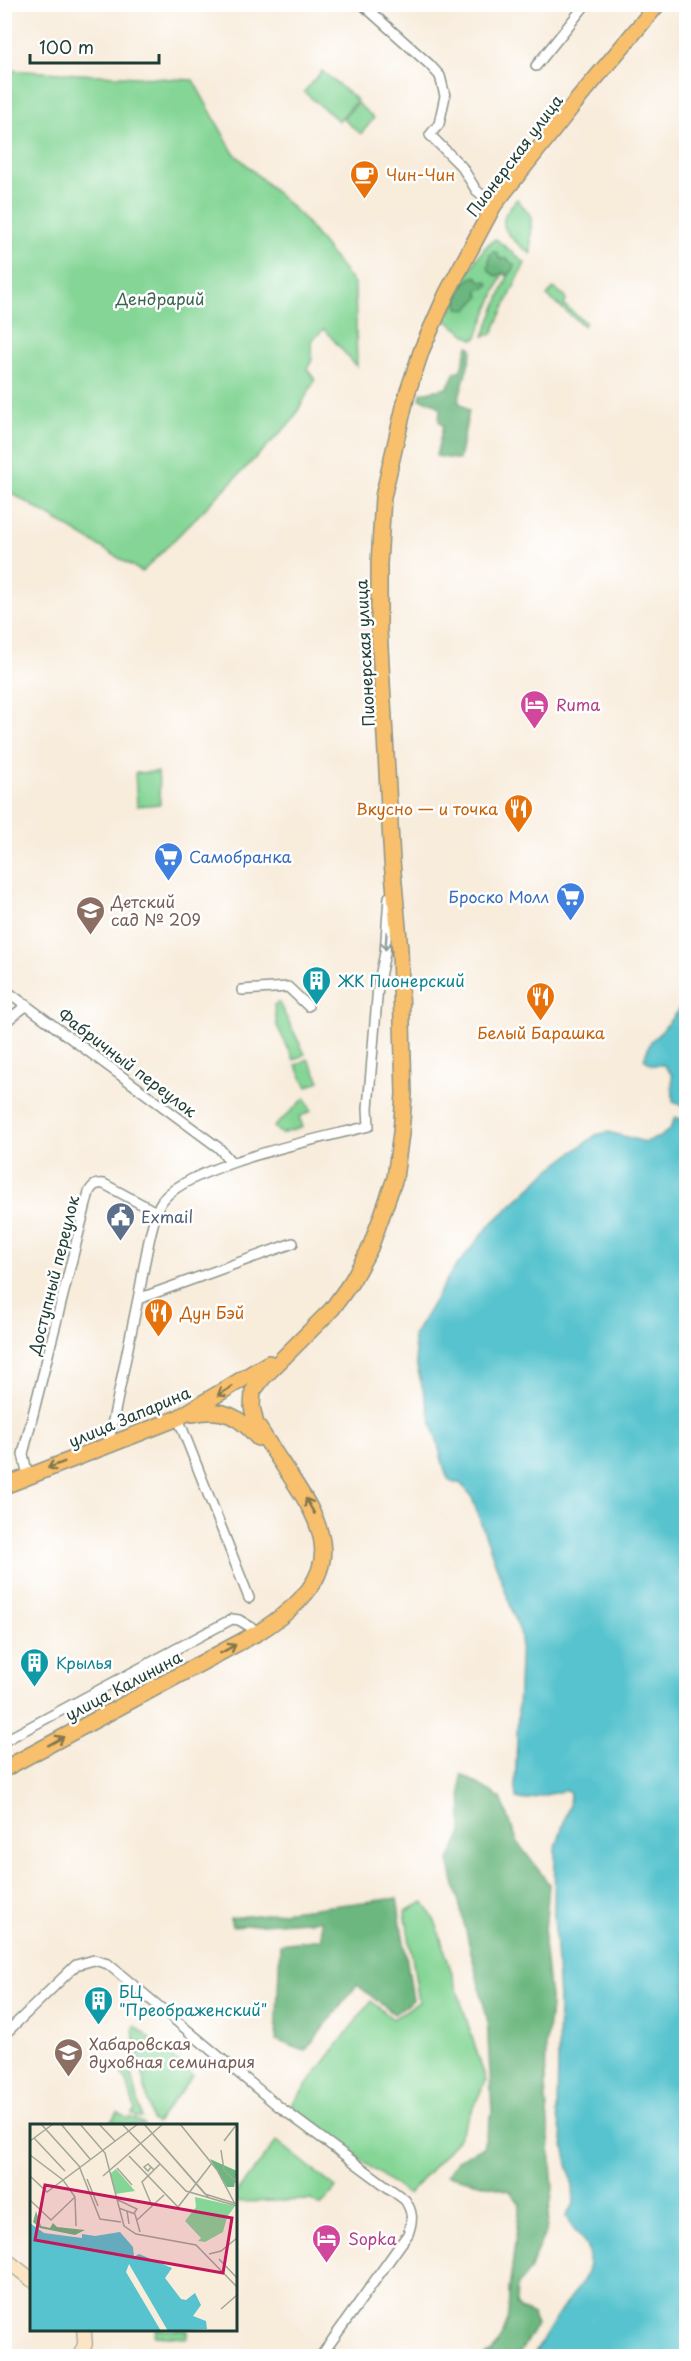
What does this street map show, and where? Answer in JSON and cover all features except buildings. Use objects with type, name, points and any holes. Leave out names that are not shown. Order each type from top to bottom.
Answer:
[{"type":"main road","name":"Пионерская улица","points":[[292,1349],[332,1309],[352,1281],[369,1248],[395,1178],[404,1094],[400,950],[392,861],[378,605],[383,497],[399,424],[422,349],[451,285],[494,205],[574,104],[658,4]]},
{"type":"main road","name":"улица Запарина","points":[[4,1486],[178,1418],[212,1400],[292,1349]]},
{"type":"main road","points":[[282,1465],[256,1424],[252,1407],[253,1391],[292,1349]]},
{"type":"main road","points":[[178,1418],[207,1412],[228,1414],[242,1420],[282,1465]]},
{"type":"main road","name":"улица Калинина","points":[[4,1769],[259,1632],[296,1606],[317,1579],[322,1563],[322,1541],[315,1514],[282,1465]]},
{"type":"main road","points":[[4,2258],[30,2278]]},
{"type":"main road","points":[[80,2356],[85,2344],[84,2331]]},
{"type":"street","points":[[362,4],[429,63],[440,76],[445,96],[439,124],[430,135],[462,167],[476,189],[494,205]]},
{"type":"street","points":[[536,66],[586,4]]},
{"type":"street","points":[[108,1445],[156,1212],[165,1196],[182,1185],[231,1162],[369,1126],[369,1097],[378,986],[385,953],[392,861]]},
{"type":"street","points":[[242,990],[288,987],[308,1006]]},
{"type":"street","name":"Фабричный переулок","points":[[4,989],[219,1148],[231,1162]]},
{"type":"street","points":[[4,1023],[27,1005]]},
{"type":"street","name":"Доступный переулок","points":[[28,1476],[23,1454],[89,1192],[98,1183],[104,1184],[156,1212]]},
{"type":"street","points":[[138,1299],[293,1243]]},
{"type":"street","points":[[178,1418],[249,1599]]},
{"type":"street","name":"улица Калинина","points":[[4,1741],[232,1619],[239,1620],[259,1632]]},
{"type":"street","points":[[4,2035],[76,1965],[94,1960],[108,1964],[277,2105],[405,2200],[411,2209],[412,2220],[408,2234],[321,2356]]},
{"type":"green space","name":"Дендрарий","points":[[5,70],[193,80],[233,152],[302,217],[355,285],[357,367],[324,329],[311,341],[312,360],[307,369],[315,380],[292,421],[142,572],[5,489]]},
{"type":"green space","points":[[322,71],[357,100],[339,121],[304,92]]},
{"type":"green space","points":[[357,103],[374,118],[361,134],[343,119]]},
{"type":"green space","points":[[517,199],[531,216],[531,254],[512,238],[505,227],[505,215]]},
{"type":"green space","points":[[496,239],[525,263],[492,334],[484,336],[508,276],[503,273],[476,339],[472,339],[446,320],[474,263],[488,244]]},
{"type":"green space","points":[[493,251],[500,259],[507,259],[514,265],[514,269],[508,276],[503,273],[497,276],[488,268]]},
{"type":"green space","points":[[476,276],[482,282],[487,281],[489,285],[478,290],[480,296],[467,310],[458,308],[461,289],[467,281]]},
{"type":"green space","points":[[554,288],[565,296],[564,305],[585,322],[584,326],[547,296]]},
{"type":"green space","points":[[468,346],[472,348],[472,351],[458,401],[469,411],[459,460],[436,456],[443,426],[439,421],[440,408],[434,403],[420,399],[421,393],[447,388],[455,372],[461,370]]},
{"type":"green space","points":[[158,772],[160,804],[137,806],[135,773]]},
{"type":"green space","points":[[277,1003],[305,1054],[294,1060],[277,1026],[274,1005]]},
{"type":"green space","points":[[308,1059],[320,1081],[307,1087],[296,1065]]},
{"type":"green space","points":[[305,1098],[311,1111],[299,1117],[303,1127],[281,1134],[274,1127]]},
{"type":"green space","points":[[461,1774],[501,1798],[518,1843],[549,1884],[544,1943],[551,2007],[546,2047],[545,2085],[553,2188],[546,2231],[531,2269],[517,2286],[516,2304],[520,2309],[533,2314],[536,2325],[518,2356],[484,2356],[492,2352],[503,2334],[508,2319],[509,2290],[520,2204],[510,2191],[447,2175],[457,2160],[483,2147],[492,2112],[487,2018],[449,1861],[462,1832]]},
{"type":"green space","points":[[397,1898],[413,2000],[394,2014],[357,1985],[305,2051],[276,2040],[280,1944],[322,1939],[321,1920],[232,1926],[230,1918]]},
{"type":"green space","points":[[424,1902],[436,1923],[486,2081],[457,2140],[408,2195],[290,2107],[371,2001],[393,2019],[419,2002],[405,1911]]},
{"type":"green space","points":[[135,2026],[193,2075],[156,2123],[152,2120],[133,2031]]},
{"type":"green space","points":[[127,2067],[131,2070],[142,2118],[132,2113],[135,2110],[127,2081],[118,2069]]},
{"type":"green space","points":[[118,2112],[128,2119],[130,2117],[144,2124],[111,2124]]},
{"type":"green space","points":[[277,2141],[336,2188],[321,2206],[312,2200],[237,2202],[237,2192]]},
{"type":"green space","points":[[156,2331],[188,2331],[187,2338],[155,2336]]},
{"type":"water","points":[[686,1000],[686,1107],[673,1102],[672,1075],[664,1065],[652,1065],[644,1059],[651,1041],[662,1031]]},
{"type":"water","points":[[675,1117],[686,1121],[686,2356],[533,2356],[560,2312],[581,2284],[588,2270],[589,2261],[587,2247],[566,2216],[574,2203],[573,2187],[557,2113],[559,1999],[554,1914],[555,1850],[569,1806],[570,1794],[566,1790],[525,1800],[516,1798],[521,1635],[471,1495],[460,1483],[450,1481],[446,1474],[417,1367],[413,1336],[451,1273],[489,1226],[548,1171],[596,1135],[608,1132],[645,1142],[660,1137],[670,1129]]},
{"type":"place","name":"Чин-Чин","points":[[365,200]]},
{"type":"place","name":"Ruma","points":[[535,730]]},
{"type":"place","name":"Вкусно — и точка","points":[[519,834]]},
{"type":"place","name":"Самобранка","points":[[168,882]]},
{"type":"place","name":"Броско Молл","points":[[570,922]]},
{"type":"place","name":"Детский сад № 209","points":[[90,936]]},
{"type":"place","name":"ЖК Пионерский","points":[[317,1006]]},
{"type":"place","name":"Белый Барашка","points":[[541,1022]]},
{"type":"place","name":"Exmail","points":[[120,1242]]},
{"type":"place","name":"Дун Бэй","points":[[159,1338]]},
{"type":"place","name":"Крылья","points":[[35,1688]]},
{"type":"place","name":"БЦ \"Преображенский\"","points":[[98,2026]]},
{"type":"place","name":"Хабаровская духовная семинария","points":[[68,2078]]},
{"type":"place","name":"Sopka","points":[[327,2264]]}]
